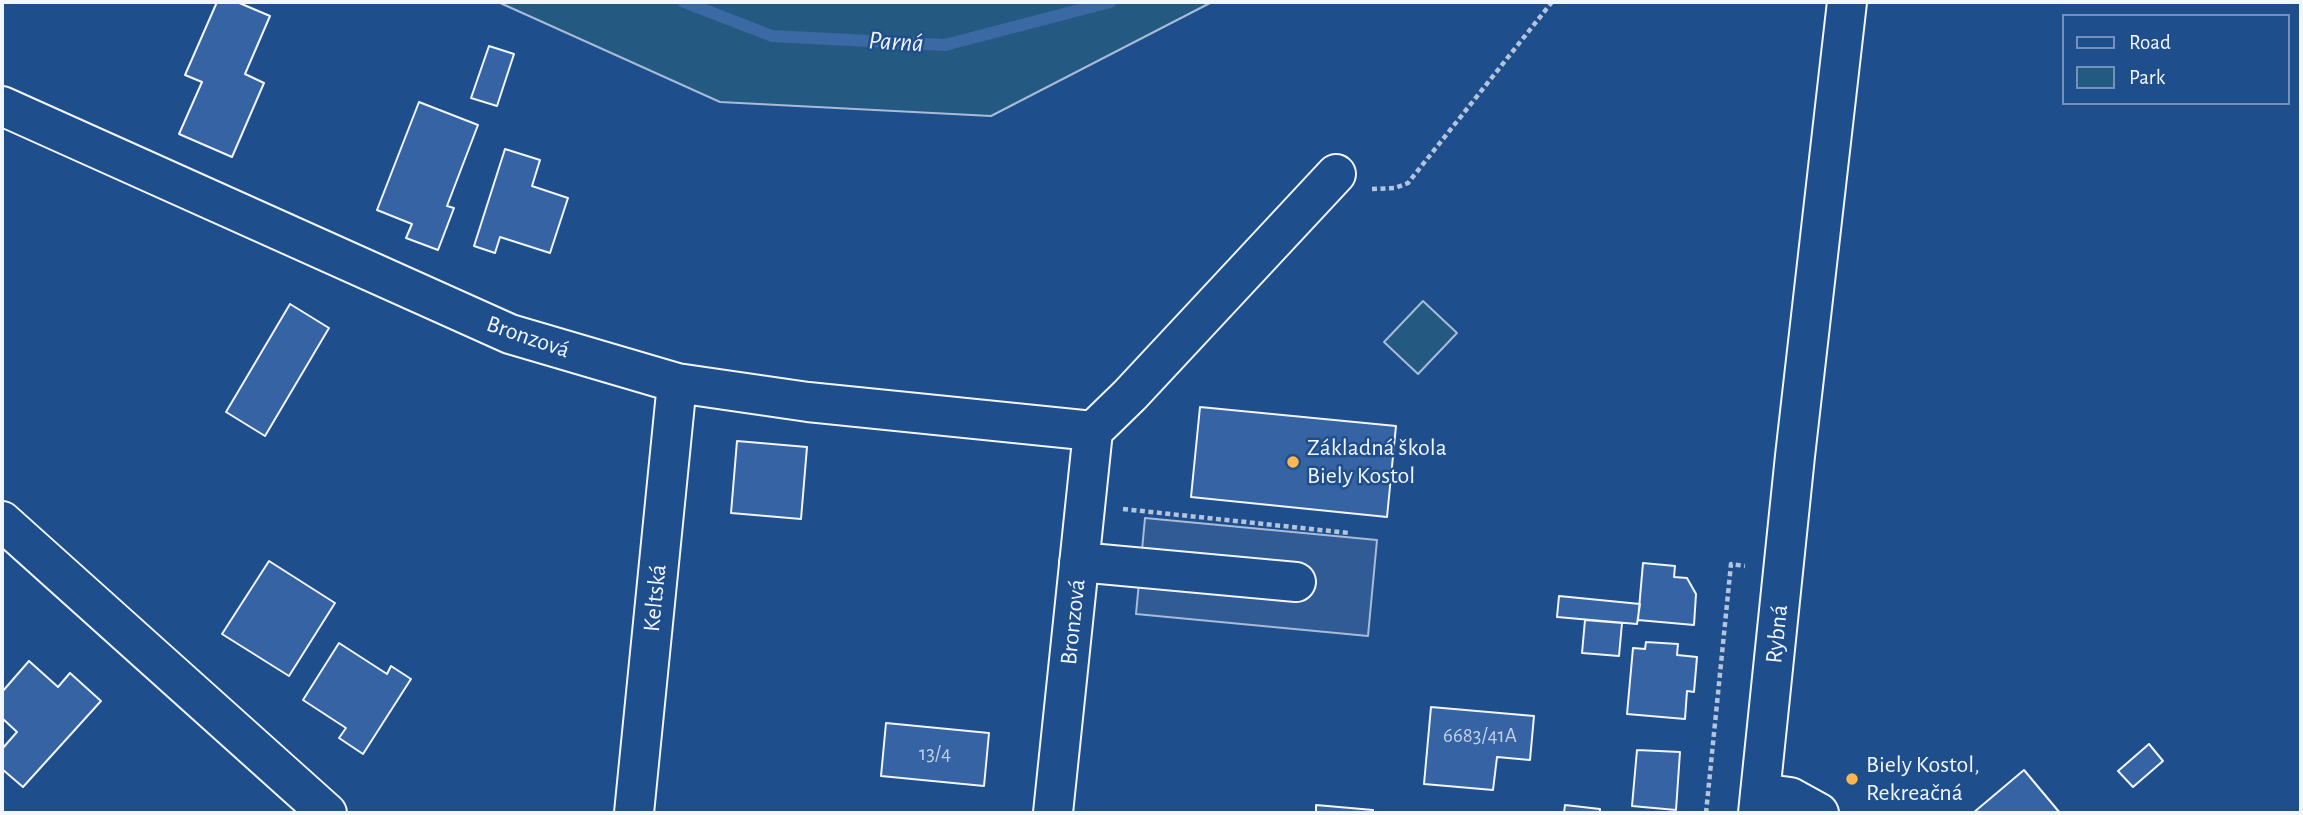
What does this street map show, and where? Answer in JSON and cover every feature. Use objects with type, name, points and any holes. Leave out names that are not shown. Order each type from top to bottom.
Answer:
[{"type":"street","name":"Rybná","points":[[1759,803],[1795,456],[1847,2]]},
{"type":"street","name":"Bronzová","points":[[2,106],[510,334],[677,383],[808,402],[1093,430],[1053,813]]},
{"type":"street","points":[[1093,430],[1350,182]]},
{"type":"street","name":"Keltská","points":[[634,813],[677,383]]},
{"type":"street","points":[[2,521],[327,813]]},
{"type":"street","points":[[1079,562],[1296,582]]},
{"type":"street","points":[[1759,803],[1790,797],[1819,813]]},
{"type":"path","points":[[1350,182],[1395,188],[1408,183],[1552,2]]},
{"type":"path","points":[[1111,507],[1349,533]]},
{"type":"path","points":[[1706,813],[1731,564],[1783,570]]},
{"type":"green space","points":[[498,2],[1212,2],[991,116],[720,102]]},
{"type":"green space","points":[[1423,301],[1457,333],[1418,374],[1384,342]]},
{"type":"shaded area","points":[[1145,518],[1377,540],[1368,636],[1136,614]]},
{"type":"building","points":[[217,2],[237,2],[270,16],[245,74],[264,83],[232,157],[179,134],[202,82],[185,75]]},
{"type":"building","points":[[489,46],[514,54],[497,106],[471,98]]},
{"type":"building","points":[[419,102],[478,125],[447,206],[454,208],[438,250],[406,238],[412,224],[377,210]]},
{"type":"building","points":[[505,149],[540,160],[532,186],[568,198],[550,253],[500,237],[495,253],[474,246]]},
{"type":"building","points":[[290,304],[329,328],[265,436],[226,412]]},
{"type":"building","name":"Základná škola Biely Kostol","points":[[1200,407],[1396,426],[1387,517],[1191,497]]},
{"type":"building","points":[[737,441],[807,447],[801,519],[731,513]]},
{"type":"building","points":[[269,561],[335,603],[289,676],[222,634]]},
{"type":"building","points":[[1643,563],[1675,566],[1674,577],[1687,578],[1696,594],[1694,625],[1638,620]]},
{"type":"building","points":[[1559,596],[1640,604],[1637,624],[1557,617]]},
{"type":"building","points":[[1585,620],[1622,623],[1619,656],[1582,653]]},
{"type":"building","points":[[1646,642],[1678,644],[1677,655],[1697,657],[1694,692],[1687,691],[1685,719],[1627,714],[1633,648],[1645,649]]},
{"type":"building","points":[[339,643],[387,674],[391,666],[411,679],[363,754],[339,738],[346,728],[303,700]]},
{"type":"building","points":[[29,661],[58,687],[70,673],[101,701],[23,787],[2,769],[2,749],[17,732],[2,718],[2,692]]},
{"type":"building","points":[[1431,707],[1534,716],[1530,760],[1497,757],[1493,790],[1424,784]]},
{"type":"building","points":[[886,723],[989,733],[984,786],[881,776]]},
{"type":"building","points":[[2149,744],[2163,761],[2133,787],[2118,771]]},
{"type":"building","points":[[1637,750],[1680,752],[1676,810],[1632,806]]},
{"type":"building","points":[[2024,770],[2060,813],[1973,813]]},
{"type":"building","points":[[1316,805],[1373,810],[1373,813],[1316,813]]},
{"type":"building","points":[[1565,805],[1600,809],[1600,813],[1564,813]]},
{"type":"waterway","name":"Parná","points":[[684,2],[772,36],[945,45],[1110,2]]},
{"type":"place","name":"Základná škola Biely Kostol","points":[[1293,462]]},
{"type":"place","name":"Biely Kostol, Rekreačná","points":[[1852,779]]}]
